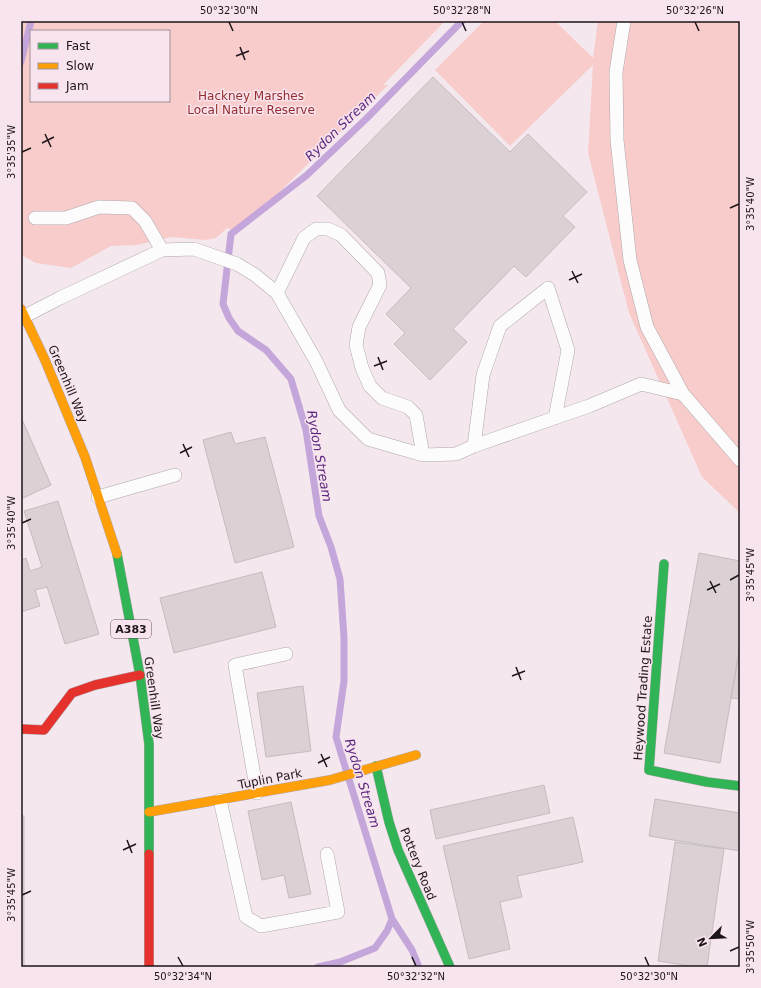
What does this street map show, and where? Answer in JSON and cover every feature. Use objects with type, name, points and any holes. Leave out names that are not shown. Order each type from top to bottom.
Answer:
[{"type":"street","name":"Greenhill Way","points":[[23,312],[45,360],[82,450],[119,561],[140,675],[149,744],[149,967]]},
{"type":"street","name":"Heywood Trading Estate","points":[[664,564],[649,770],[706,782],[740,786]]},
{"type":"street","points":[[21,729],[44,730],[72,693],[95,685],[140,675]]},
{"type":"street","name":"Tuplin Park","points":[[150,812],[330,780],[416,755]]},
{"type":"street","name":"Pottery Road","points":[[376,766],[389,822],[398,850],[450,967]]},
{"type":"lane","points":[[624,21],[616,72],[617,132],[630,260],[647,327],[683,394],[740,460]]},
{"type":"lane","points":[[35,218],[66,218],[99,207],[132,208],[145,222],[162,250]]},
{"type":"lane","points":[[277,293],[304,238],[316,229],[328,229],[341,235],[378,273],[380,285],[359,327],[356,345],[362,368],[370,386],[382,398],[408,407],[416,415],[423,455]]},
{"type":"lane","points":[[23,312],[60,298],[162,250],[194,248],[237,264],[277,293],[316,361],[339,410],[368,439],[423,455],[456,454],[474,446],[589,406],[641,384],[683,394]]},
{"type":"lane","points":[[474,446],[483,375],[500,326],[548,288],[568,350],[556,418]]},
{"type":"lane","points":[[98,497],[176,475]]},
{"type":"lane","points":[[257,793],[235,665],[286,654]]},
{"type":"lane","points":[[220,800],[246,917],[261,926],[338,912],[327,854]]},
{"type":"green space","name":"Hackney Marshes Local Nature Reserve","points":[[21,21],[445,21],[383,85],[388,85],[239,232],[227,228],[216,238],[206,240],[171,237],[137,245],[111,246],[71,268],[36,263],[21,255]]},
{"type":"green space","points":[[484,21],[555,21],[593,58],[598,21],[740,21],[740,513],[702,477],[629,313],[588,153],[593,65],[510,146],[435,70]]},
{"type":"building","points":[[433,77],[510,152],[528,134],[587,192],[563,216],[575,227],[526,277],[514,266],[453,329],[467,342],[430,380],[394,344],[405,333],[386,314],[411,288],[317,196]]},
{"type":"building","points":[[21,417],[51,485],[21,499]]},
{"type":"building","points":[[231,432],[235,444],[265,437],[294,547],[235,563],[203,440]]},
{"type":"building","points":[[58,501],[99,634],[65,644],[47,587],[35,590],[40,606],[21,612],[21,560],[26,558],[30,571],[42,567],[24,511]]},
{"type":"building","points":[[699,553],[740,561],[740,646],[720,763],[664,753]]},
{"type":"building","points":[[262,572],[276,627],[174,653],[160,598]]},
{"type":"building","points":[[740,646],[740,699],[731,698]]},
{"type":"building","points":[[303,686],[311,751],[266,757],[257,693]]},
{"type":"building","points":[[544,785],[550,813],[436,839],[430,810]]},
{"type":"building","points":[[655,799],[740,813],[740,851],[649,836]]},
{"type":"building","points":[[291,802],[311,894],[289,898],[284,875],[262,880],[248,811]]},
{"type":"building","points":[[21,816],[24,816],[24,966],[21,966]]},
{"type":"building","points":[[573,817],[583,862],[517,876],[522,897],[500,902],[510,949],[469,959],[443,846]]},
{"type":"building","points":[[675,842],[724,849],[707,967],[697,967],[658,961]]},
{"type":"waterway","points":[[21,62],[31,21]]},
{"type":"waterway","name":"Rydon Stream","points":[[318,967],[340,962],[375,948],[387,931],[392,919],[336,737],[344,681],[344,638],[340,579],[331,547],[319,516],[306,430],[291,379],[266,350],[238,331],[229,318],[223,304],[231,234],[307,175],[367,118],[462,21]]},
{"type":"waterway","points":[[392,919],[412,950],[419,967]]},
{"type":"traffic: fast","points":[[117,554],[140,675],[149,744],[149,854]]},
{"type":"traffic: fast","points":[[664,564],[649,770],[707,782],[740,786]]},
{"type":"traffic: fast","points":[[376,766],[389,822],[398,850],[450,967]]},
{"type":"traffic: slow","points":[[21,309],[45,360],[85,457],[117,554]]},
{"type":"traffic: slow","points":[[149,812],[330,780],[416,755]]},
{"type":"traffic: jam","points":[[21,729],[44,730],[72,693],[95,685],[140,675]]},
{"type":"traffic: jam","points":[[149,854],[149,967]]}]
